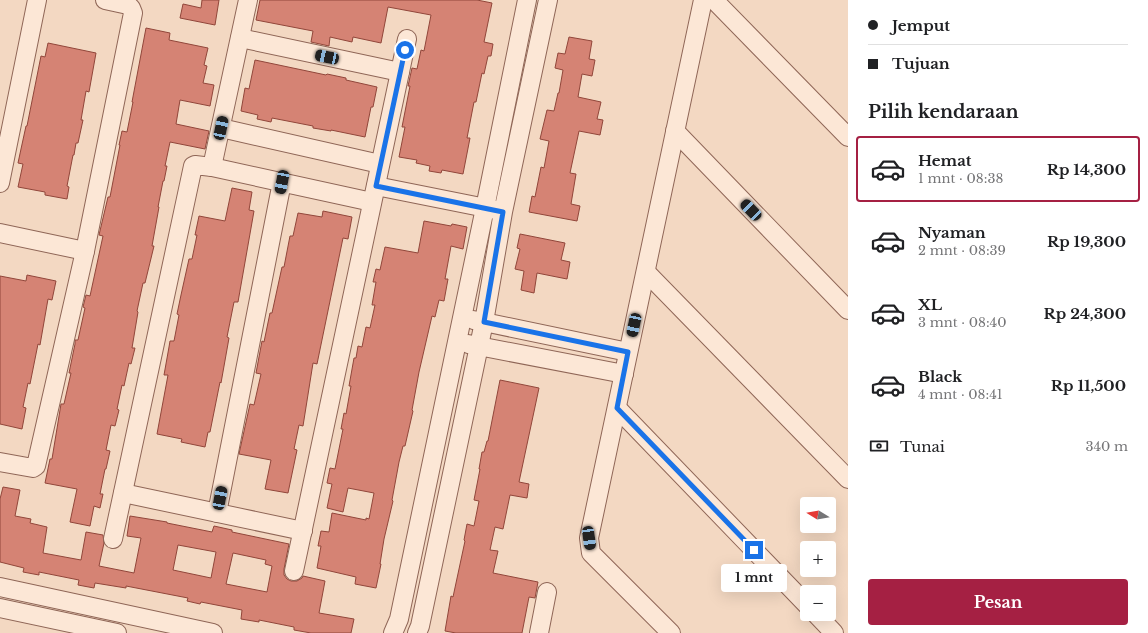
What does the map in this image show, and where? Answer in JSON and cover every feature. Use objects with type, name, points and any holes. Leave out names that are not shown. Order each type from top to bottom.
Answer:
[{"type":"street","points":[[0,183],[37,0]]},
{"type":"street","points":[[0,462],[33,468],[36,466],[85,251],[133,13],[128,5],[105,0]]},
{"type":"street","points":[[212,167],[248,0]]},
{"type":"street","points":[[393,633],[399,619],[458,342],[527,0]]},
{"type":"street","points":[[417,633],[420,626],[484,322],[503,212],[548,0]]},
{"type":"street","points":[[671,633],[591,553],[589,538],[703,0]]},
{"type":"street","points":[[714,0],[848,137]]},
{"type":"street","points":[[240,38],[400,72]]},
{"type":"street","points":[[294,571],[407,39]]},
{"type":"street","points":[[221,128],[380,164]]},
{"type":"street","points":[[675,131],[848,310]]},
{"type":"street","points":[[113,539],[192,168],[195,165],[212,167],[282,182],[486,208],[503,212]]},
{"type":"street","points":[[217,513],[282,182]]},
{"type":"street","points":[[0,233],[85,251]]},
{"type":"street","points":[[646,272],[848,479]]},
{"type":"street","points":[[462,319],[484,322],[628,352]]},
{"type":"street","points":[[458,342],[624,374]]},
{"type":"street","points":[[617,408],[800,598]]},
{"type":"street","points":[[123,493],[303,530]]},
{"type":"street","points":[[0,587],[213,633]]},
{"type":"street","points":[[540,633],[547,592]]},
{"type":"street","points":[[0,608],[117,633]]},
{"type":"street","points":[[123,633],[126,615]]},
{"type":"street","points":[[823,621],[834,633]]},
{"type":"street","points":[[843,633],[848,629]]},
{"type":"building","points":[[202,0],[219,0],[215,25],[180,18],[183,4],[201,8]]},
{"type":"building","points":[[260,0],[477,0],[492,3],[484,42],[493,44],[491,56],[488,56],[484,74],[482,73],[476,102],[474,102],[467,138],[470,138],[463,174],[442,170],[441,173],[429,171],[430,166],[416,163],[417,160],[399,157],[405,127],[402,127],[412,68],[417,69],[421,50],[424,51],[431,15],[388,7],[381,43],[353,37],[352,42],[330,37],[329,46],[311,42],[313,31],[256,20]]},
{"type":"building","points":[[146,28],[170,33],[169,40],[208,48],[204,65],[207,66],[203,83],[214,85],[210,106],[180,100],[176,124],[209,131],[205,149],[170,142],[152,246],[154,246],[145,283],[143,283],[137,311],[132,348],[135,348],[131,364],[129,363],[124,386],[122,385],[117,409],[119,410],[115,426],[111,425],[106,450],[110,451],[100,494],[103,494],[100,508],[94,506],[90,526],[70,522],[77,489],[45,483],[50,459],[52,459],[61,404],[64,404],[71,373],[69,373],[75,340],[78,340],[85,308],[83,307],[86,295],[90,296],[103,236],[99,235],[108,197],[110,197],[122,131],[127,132]]},
{"type":"building","points":[[569,37],[592,41],[589,59],[595,60],[592,76],[582,74],[578,97],[601,102],[597,119],[603,120],[600,135],[579,131],[570,173],[576,174],[571,204],[580,206],[577,221],[529,212],[532,196],[535,197],[541,167],[544,168],[549,141],[540,139],[547,110],[554,111],[559,93],[563,70],[555,68],[558,53],[565,54]]},
{"type":"building","points":[[48,43],[96,53],[89,92],[86,91],[81,120],[83,120],[78,143],[76,143],[73,155],[67,186],[69,187],[67,199],[45,195],[45,192],[18,187],[23,164],[18,163],[41,56],[45,57]]},
{"type":"building","points":[[255,60],[346,78],[346,80],[377,87],[365,137],[313,128],[313,126],[272,118],[271,122],[257,119],[258,115],[241,111],[245,88],[249,89]]},
{"type":"building","points":[[232,188],[252,192],[249,210],[254,211],[238,302],[234,302],[227,337],[229,338],[221,383],[220,382],[210,432],[208,432],[205,447],[181,442],[182,439],[157,434],[168,375],[164,375],[170,341],[174,341],[179,315],[177,314],[189,259],[192,259],[199,216],[225,221]]},
{"type":"building","points":[[323,211],[352,217],[348,239],[343,238],[317,364],[313,363],[303,426],[299,425],[294,449],[297,450],[288,493],[265,489],[271,460],[239,454],[250,404],[254,405],[261,374],[256,373],[262,341],[264,342],[270,313],[272,313],[282,267],[284,267],[290,236],[293,236],[298,213],[322,217]]},
{"type":"building","points":[[424,221],[451,226],[452,224],[467,227],[463,249],[451,246],[445,279],[448,279],[444,301],[439,300],[435,317],[432,316],[419,372],[413,411],[405,446],[403,446],[399,462],[376,588],[355,584],[356,577],[317,568],[321,546],[318,546],[321,531],[329,532],[332,513],[366,520],[366,518],[369,519],[374,493],[348,488],[343,512],[327,508],[332,484],[327,483],[330,468],[335,469],[343,429],[341,429],[344,413],[346,414],[351,386],[349,386],[354,358],[356,358],[358,346],[362,347],[366,327],[370,328],[375,305],[372,305],[376,282],[373,282],[376,269],[380,270],[385,247],[418,253]]},
{"type":"building","points":[[520,234],[565,243],[561,260],[570,262],[567,279],[537,273],[534,293],[521,290],[524,271],[515,269],[520,249],[517,248]]},
{"type":"building","points":[[27,275],[56,281],[52,300],[48,299],[40,345],[38,344],[30,384],[28,383],[23,407],[26,408],[22,429],[0,424],[0,276],[26,281]]},
{"type":"building","points":[[500,380],[539,388],[519,482],[529,484],[527,498],[510,495],[503,529],[495,527],[490,550],[498,551],[493,573],[538,582],[535,598],[529,597],[522,633],[456,633],[445,631],[451,596],[453,597],[465,541],[467,524],[474,526],[479,501],[474,500],[482,452],[484,452],[488,441]]},
{"type":"building","points":[[3,487],[20,490],[15,516],[31,519],[30,523],[47,527],[43,553],[81,560],[86,532],[103,535],[104,543],[99,566],[134,573],[141,538],[127,536],[130,516],[212,532],[214,526],[232,530],[232,532],[289,544],[284,575],[291,581],[297,581],[303,576],[325,581],[319,613],[354,619],[351,633],[311,633],[294,630],[294,627],[259,620],[259,622],[241,619],[242,610],[201,602],[200,604],[187,601],[188,598],[126,586],[126,588],[95,583],[94,588],[78,585],[79,580],[39,572],[39,575],[23,572],[24,568],[0,562],[0,499]],"holes":[[[178,545],[216,552],[211,578],[173,570]],[[233,553],[266,560],[265,564],[272,566],[267,592],[226,584]]]},
{"type":"route","points":[[405,50],[376,186],[503,212],[484,322],[628,352],[617,408],[754,550]]}]
